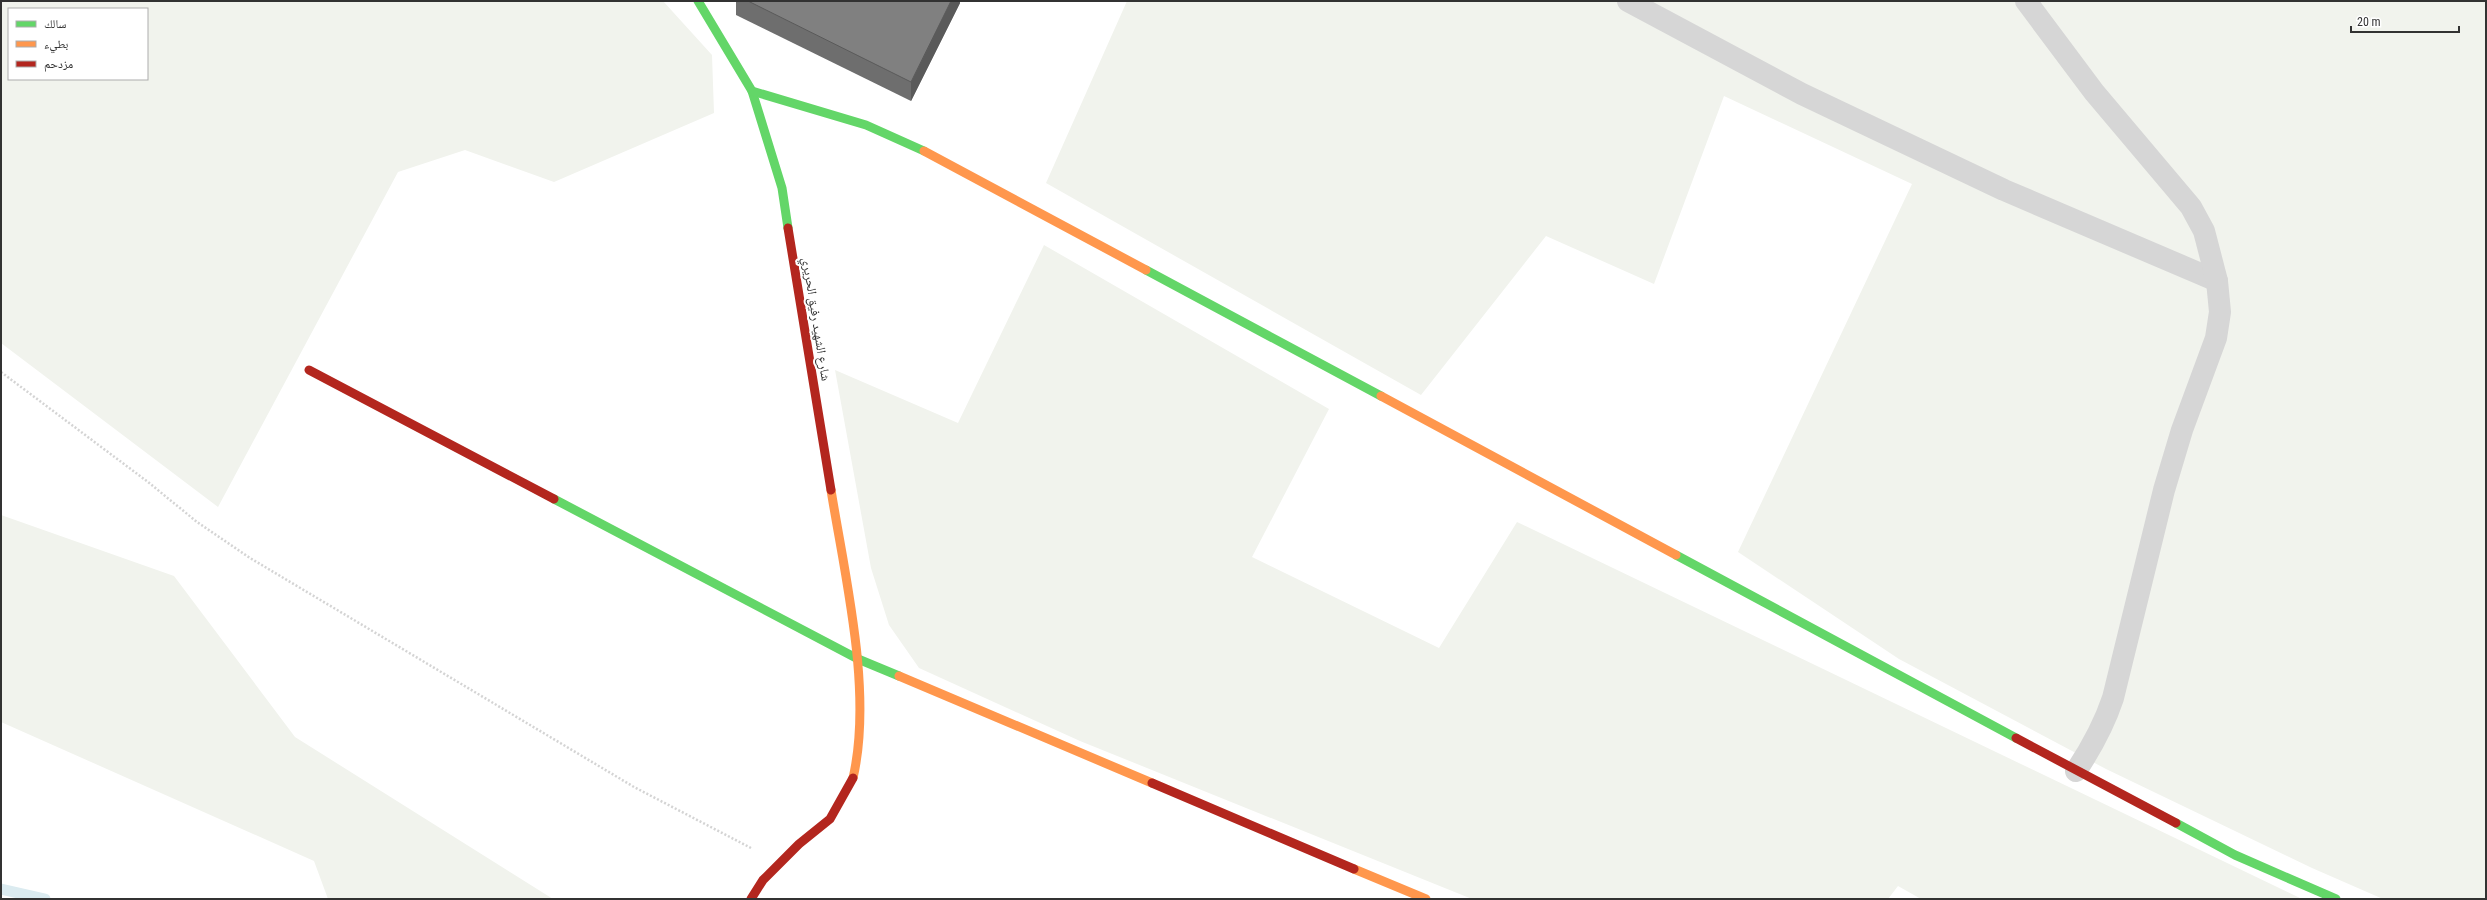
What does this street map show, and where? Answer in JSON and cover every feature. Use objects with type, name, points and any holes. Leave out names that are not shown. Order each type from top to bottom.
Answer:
[{"type":"street","name":"شارع الشهيد رفيق الحريري","points":[[698,1],[752,91],[782,188],[858,659],[859,752],[852,781],[830,819],[762,880],[751,899]]},
{"type":"street","points":[[1628,1],[1802,94],[2004,190],[2217,281]]},
{"type":"street","points":[[2026,1],[2094,92],[2191,207],[2204,231],[2217,281],[2220,312],[2216,338],[2182,430],[2164,490],[2111,704],[2094,744],[2076,771]]},
{"type":"street","points":[[752,91],[866,125],[914,145],[2076,771],[2235,855],[2336,899]]},
{"type":"street","points":[[309,370],[858,659],[1426,899]]},
{"type":"path","points":[[1,372],[148,482],[197,522],[250,558],[634,787],[780,864]]},
{"type":"shaded area","points":[[1,1],[663,1],[712,55],[714,113],[554,182],[465,150],[398,172],[218,507],[1,343]]},
{"type":"shaded area","points":[[1127,1],[2486,1],[2486,899],[2383,899],[2312,868],[2106,769],[1899,659],[1738,552],[1912,184],[1724,96],[1654,284],[1546,236],[1421,395],[1046,183]]},
{"type":"shaded area","points":[[1044,245],[1329,409],[1252,557],[1439,648],[1517,522],[2302,899],[1921,899],[1898,886],[1888,899],[1472,899],[1080,741],[919,668],[889,625],[871,568],[835,370],[958,423]]},
{"type":"shaded area","points":[[1,515],[174,576],[295,737],[553,899],[328,899],[314,861],[1,722]]},
{"type":"building","points":[[748,1],[951,1],[911,82]]},
{"type":"waterway","points":[[1,889],[45,899]]},
{"type":"traffic: fast","points":[[698,1],[752,91],[782,188],[788,228]]},
{"type":"traffic: fast","points":[[752,91],[866,125],[924,151]]},
{"type":"traffic: fast","points":[[1146,270],[1381,396]]},
{"type":"traffic: fast","points":[[554,499],[858,659],[899,676]]},
{"type":"traffic: fast","points":[[1676,555],[2016,738]]},
{"type":"traffic: fast","points":[[2176,823],[2235,855],[2336,899]]},
{"type":"traffic: slow","points":[[924,151],[1146,270]]},
{"type":"traffic: slow","points":[[1381,396],[1676,555]]},
{"type":"traffic: slow","points":[[831,490],[855,634],[859,672],[860,709],[858,745],[853,778]]},
{"type":"traffic: slow","points":[[899,676],[1152,783]]},
{"type":"traffic: slow","points":[[1354,869],[1426,899]]},
{"type":"traffic: jam","points":[[788,228],[831,490]]},
{"type":"traffic: jam","points":[[309,370],[554,499]]},
{"type":"traffic: jam","points":[[2016,738],[2176,823]]},
{"type":"traffic: jam","points":[[751,899],[763,880],[799,844],[830,819],[853,778]]},
{"type":"traffic: jam","points":[[1152,783],[1354,869]]}]
